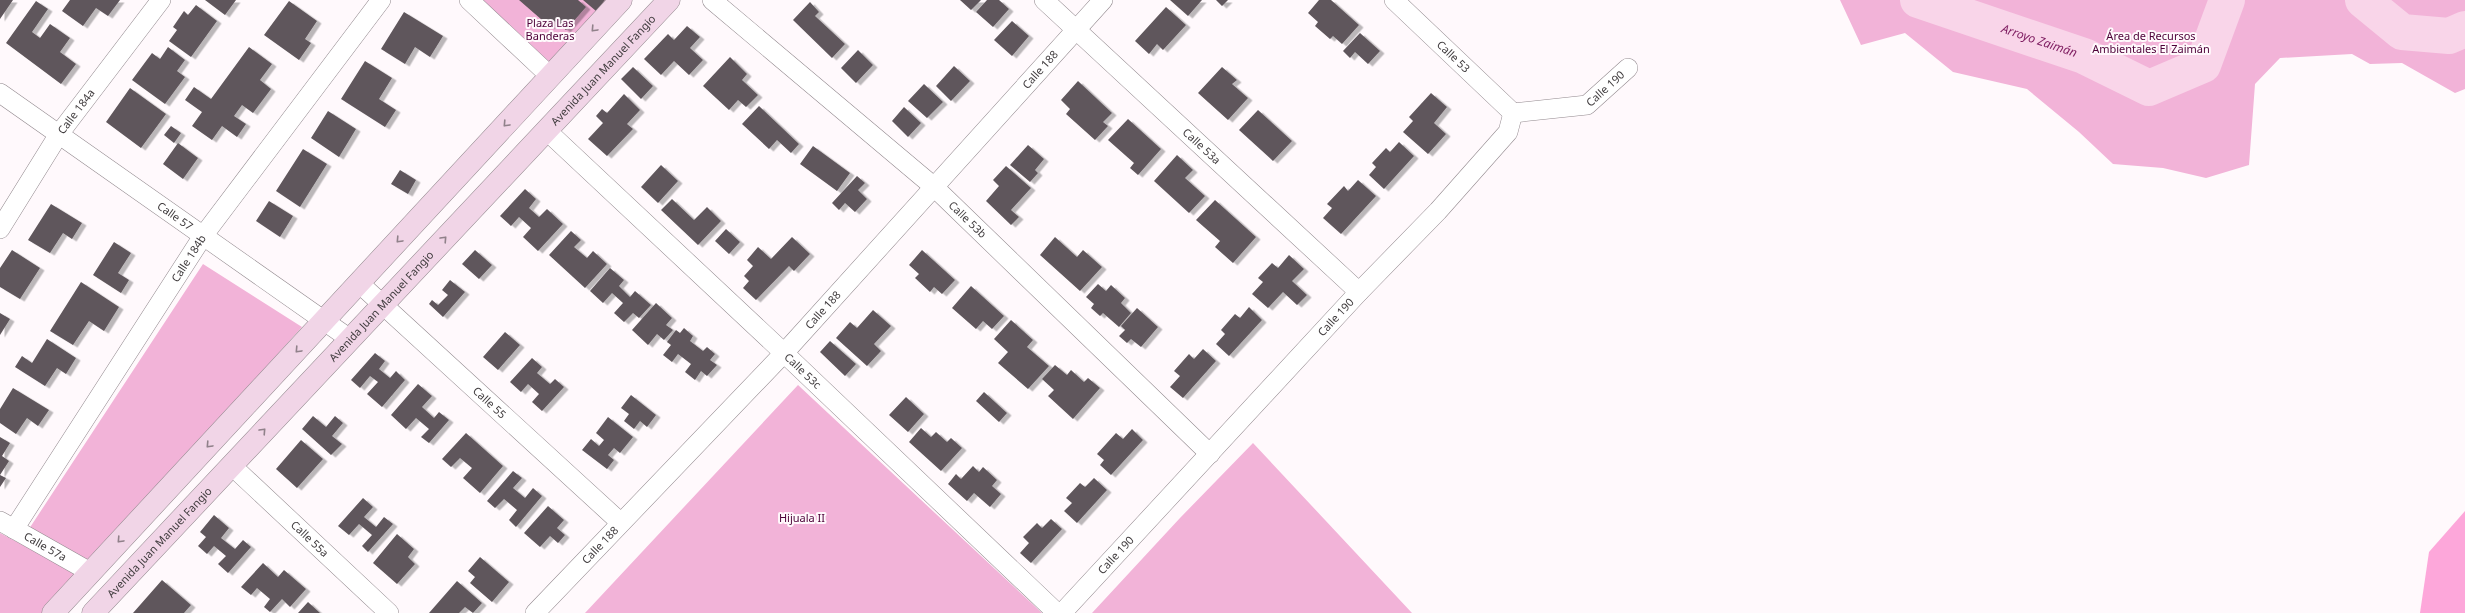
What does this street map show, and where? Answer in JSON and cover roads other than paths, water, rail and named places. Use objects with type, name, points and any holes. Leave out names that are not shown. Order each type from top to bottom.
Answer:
[{"type":"main road","points":[[53,613],[621,0]]},
{"type":"main road","name":"Avenida Juan Manuel Fangio","points":[[93,613],[669,0]]},
{"type":"street","name":"Calle 184a","points":[[0,229],[59,134],[161,0]]},
{"type":"street","name":"Calle 184b","points":[[7,525],[203,236],[381,0]]},
{"type":"street","points":[[469,0],[550,76]]},
{"type":"street","name":"Calle 53b","points":[[712,0],[933,186],[1210,454]]},
{"type":"street","name":"Calle 53a","points":[[1044,0],[1077,28],[1359,292]]},
{"type":"street","name":"Calle 188","points":[[535,613],[620,522],[784,352],[1103,0]]},
{"type":"street","name":"Calle 53","points":[[1394,0],[1513,113]]},
{"type":"street","name":"Calle 190","points":[[1062,613],[1359,292],[1438,211],[1508,132],[1513,113],[1587,105],[1628,68]]},
{"type":"street","name":"Calle 57","points":[[0,93],[350,339]]},
{"type":"street","name":"Calle 53c","points":[[546,130],[784,352],[1057,613]]},
{"type":"street","name":"Calle 55","points":[[359,283],[384,303],[620,522]]},
{"type":"street","name":"Calle 55a","points":[[231,465],[389,613]]},
{"type":"street","name":"Calle 57a","points":[[7,525],[90,572]]},
{"type":"waterway","name":"Arroyo Zaimán","points":[[1918,0],[2084,56],[2149,88],[2203,65],[2227,0]]},
{"type":"waterway","name":"Arroyo Zaimán","points":[[2363,0],[2402,32],[2449,36],[2465,29]]},
{"type":"park label","name":"Plaza Las Banderas","points":[[550,29]]},
{"type":"park label","name":"Área de Recursos Ambientales El Zaimán","points":[[2151,42]]},
{"type":"park label","name":"Hijuala II","points":[[802,518]]}]
